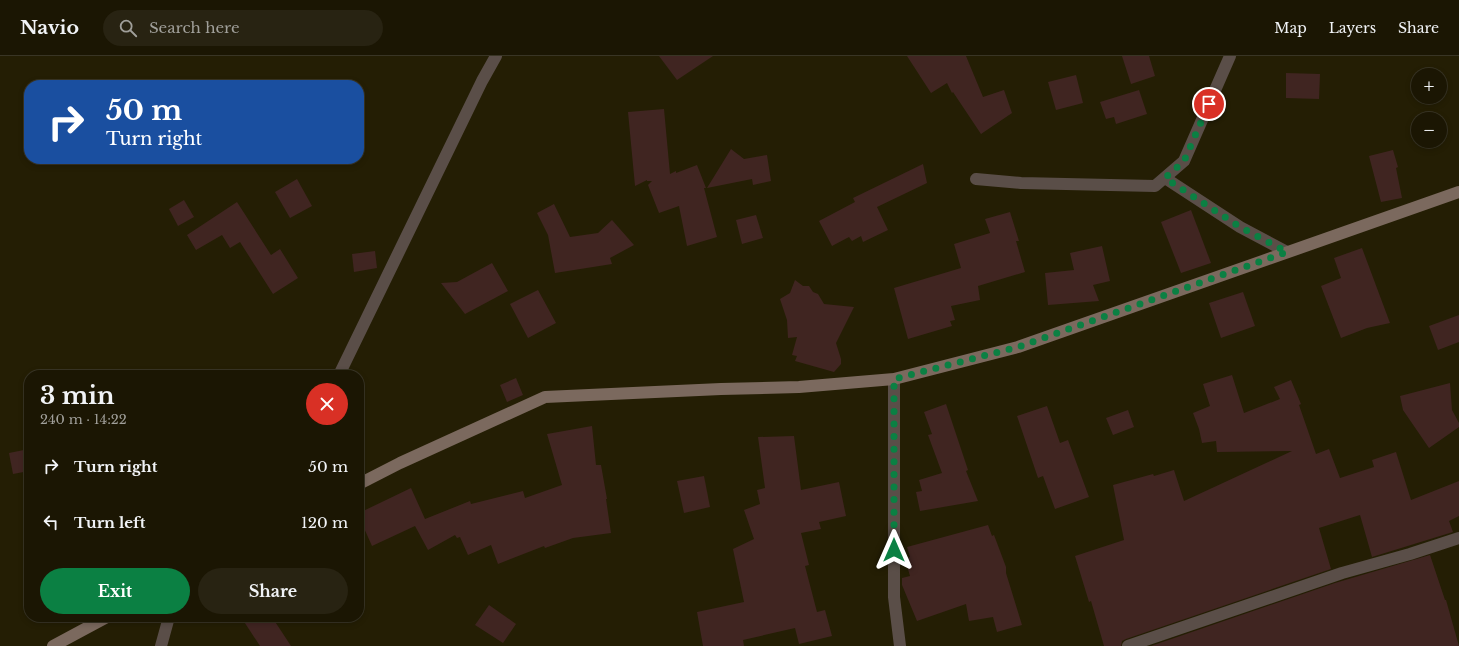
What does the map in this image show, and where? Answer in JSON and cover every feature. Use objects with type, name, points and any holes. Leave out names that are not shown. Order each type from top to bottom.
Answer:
[{"type":"street","points":[[342,370],[482,81],[496,56]]},
{"type":"street","points":[[976,179],[1021,183],[1155,186],[1184,161],[1230,56]]},
{"type":"street","points":[[1165,178],[1240,227],[1287,252]]},
{"type":"street","points":[[364,481],[400,463],[545,397],[799,387],[894,379],[1018,347],[1459,192]]},
{"type":"street","points":[[894,379],[894,597],[900,646]]},
{"type":"street","points":[[1128,646],[1342,573],[1410,554],[1459,538]]},
{"type":"street","points":[[53,646],[98,622]]},
{"type":"street","points":[[161,646],[168,622]]},
{"type":"building","points":[[659,56],[713,56],[677,80]]},
{"type":"building","points":[[907,56],[966,56],[983,97],[1004,90],[1012,113],[981,134],[953,92],[952,93],[947,83],[931,93]]},
{"type":"building","points":[[1122,56],[1149,56],[1155,76],[1131,84]]},
{"type":"building","points":[[1286,73],[1320,74],[1319,99],[1286,98]]},
{"type":"building","points":[[1076,75],[1083,103],[1056,110],[1048,82]]},
{"type":"building","points":[[1139,90],[1147,114],[1116,124],[1114,117],[1106,119],[1100,102]]},
{"type":"building","points":[[664,109],[670,174],[697,165],[706,188],[704,188],[717,237],[687,246],[679,206],[659,213],[648,185],[652,181],[647,180],[635,186],[628,112]]},
{"type":"building","points":[[731,149],[744,159],[767,155],[771,181],[753,185],[752,179],[707,188]]},
{"type":"building","points":[[1393,150],[1398,167],[1396,168],[1402,198],[1381,202],[1369,156]]},
{"type":"building","points":[[923,164],[927,183],[877,207],[888,230],[863,242],[861,236],[852,241],[849,237],[832,246],[819,221],[855,202],[853,198]]},
{"type":"building","points":[[297,179],[312,206],[290,218],[275,192]]},
{"type":"building","points":[[184,200],[194,217],[178,226],[169,209]]},
{"type":"building","points":[[237,202],[271,255],[280,249],[298,278],[273,294],[240,242],[230,248],[222,235],[196,250],[187,235]]},
{"type":"building","points":[[554,204],[570,237],[598,233],[612,220],[634,245],[610,258],[612,264],[555,273],[548,235],[537,213]]},
{"type":"building","points":[[1191,210],[1211,263],[1181,273],[1161,222]]},
{"type":"building","points":[[1010,212],[1019,241],[1016,241],[1025,272],[978,286],[980,300],[951,306],[955,320],[950,321],[952,326],[908,339],[894,288],[961,268],[954,244],[990,233],[985,219]]},
{"type":"building","points":[[756,215],[763,238],[742,244],[736,220]]},
{"type":"building","points":[[1102,246],[1110,281],[1093,285],[1099,301],[1048,305],[1045,273],[1074,270],[1070,253]]},
{"type":"building","points":[[1362,248],[1390,323],[1367,328],[1341,338],[1321,286],[1341,278],[1334,258]]},
{"type":"building","points":[[375,251],[377,268],[354,272],[352,254]]},
{"type":"building","points":[[492,263],[508,291],[465,314],[441,283],[457,282]]},
{"type":"building","points":[[795,280],[803,286],[809,286],[813,292],[818,294],[824,304],[854,307],[836,343],[841,364],[834,372],[795,361],[797,356],[792,355],[797,337],[788,338],[787,320],[780,299],[790,293]]},
{"type":"building","points":[[538,290],[556,323],[528,338],[510,304]]},
{"type":"building","points":[[1243,292],[1255,326],[1221,338],[1209,303]]},
{"type":"building","points":[[1459,315],[1459,342],[1438,350],[1429,326]]},
{"type":"building","points":[[1232,375],[1244,413],[1280,399],[1274,387],[1291,380],[1301,404],[1299,405],[1316,454],[1329,449],[1340,478],[1374,467],[1372,460],[1396,452],[1411,500],[1459,481],[1459,516],[1449,521],[1453,532],[1372,557],[1360,515],[1319,528],[1331,569],[1126,639],[1122,641],[1121,646],[1104,646],[1091,601],[1089,602],[1075,556],[1124,540],[1113,485],[1174,470],[1184,501],[1292,451],[1217,452],[1216,441],[1202,443],[1193,413],[1210,406],[1203,384]]},
{"type":"building","points":[[516,378],[523,395],[507,402],[500,385]]},
{"type":"building","points":[[1450,383],[1452,410],[1459,423],[1459,427],[1429,448],[1403,410],[1400,396]]},
{"type":"building","points":[[946,404],[968,470],[966,471],[978,501],[920,511],[916,492],[922,491],[919,480],[942,473],[928,435],[932,434],[924,412]]},
{"type":"building","points":[[1047,406],[1060,443],[1068,440],[1089,497],[1055,509],[1043,476],[1038,478],[1017,416]]},
{"type":"building","points":[[1128,410],[1134,427],[1113,435],[1106,418]]},
{"type":"building","points":[[592,426],[596,465],[601,465],[611,533],[573,538],[545,548],[544,546],[498,564],[491,545],[468,555],[460,537],[457,538],[455,535],[428,550],[415,526],[372,546],[364,528],[364,511],[411,488],[425,519],[470,501],[471,504],[523,491],[525,498],[562,485],[547,434]]},
{"type":"building","points":[[794,436],[801,490],[839,482],[846,516],[819,522],[821,529],[801,533],[809,565],[805,566],[817,612],[825,610],[832,636],[799,644],[795,628],[743,640],[744,646],[703,646],[697,612],[744,602],[733,549],[754,539],[744,510],[760,504],[757,490],[765,488],[758,437]]},
{"type":"building","points":[[24,450],[24,472],[13,474],[9,453]]},
{"type":"building","points":[[704,476],[710,507],[684,513],[677,481]]},
{"type":"building","points":[[988,525],[992,536],[994,535],[1006,567],[1006,573],[1022,625],[997,632],[993,617],[969,621],[966,604],[917,621],[902,585],[902,578],[910,576],[905,559],[910,557],[907,547]]},
{"type":"building","points":[[1430,555],[1446,600],[1459,646],[1151,646],[1335,583]]},
{"type":"building","points":[[489,605],[516,624],[503,643],[475,625]]},
{"type":"building","points":[[244,622],[275,622],[291,646],[260,646]]},
{"type":"route","points":[[894,550],[894,379],[1018,347],[1287,252],[1240,227],[1165,178],[1184,161],[1209,104]]}]
